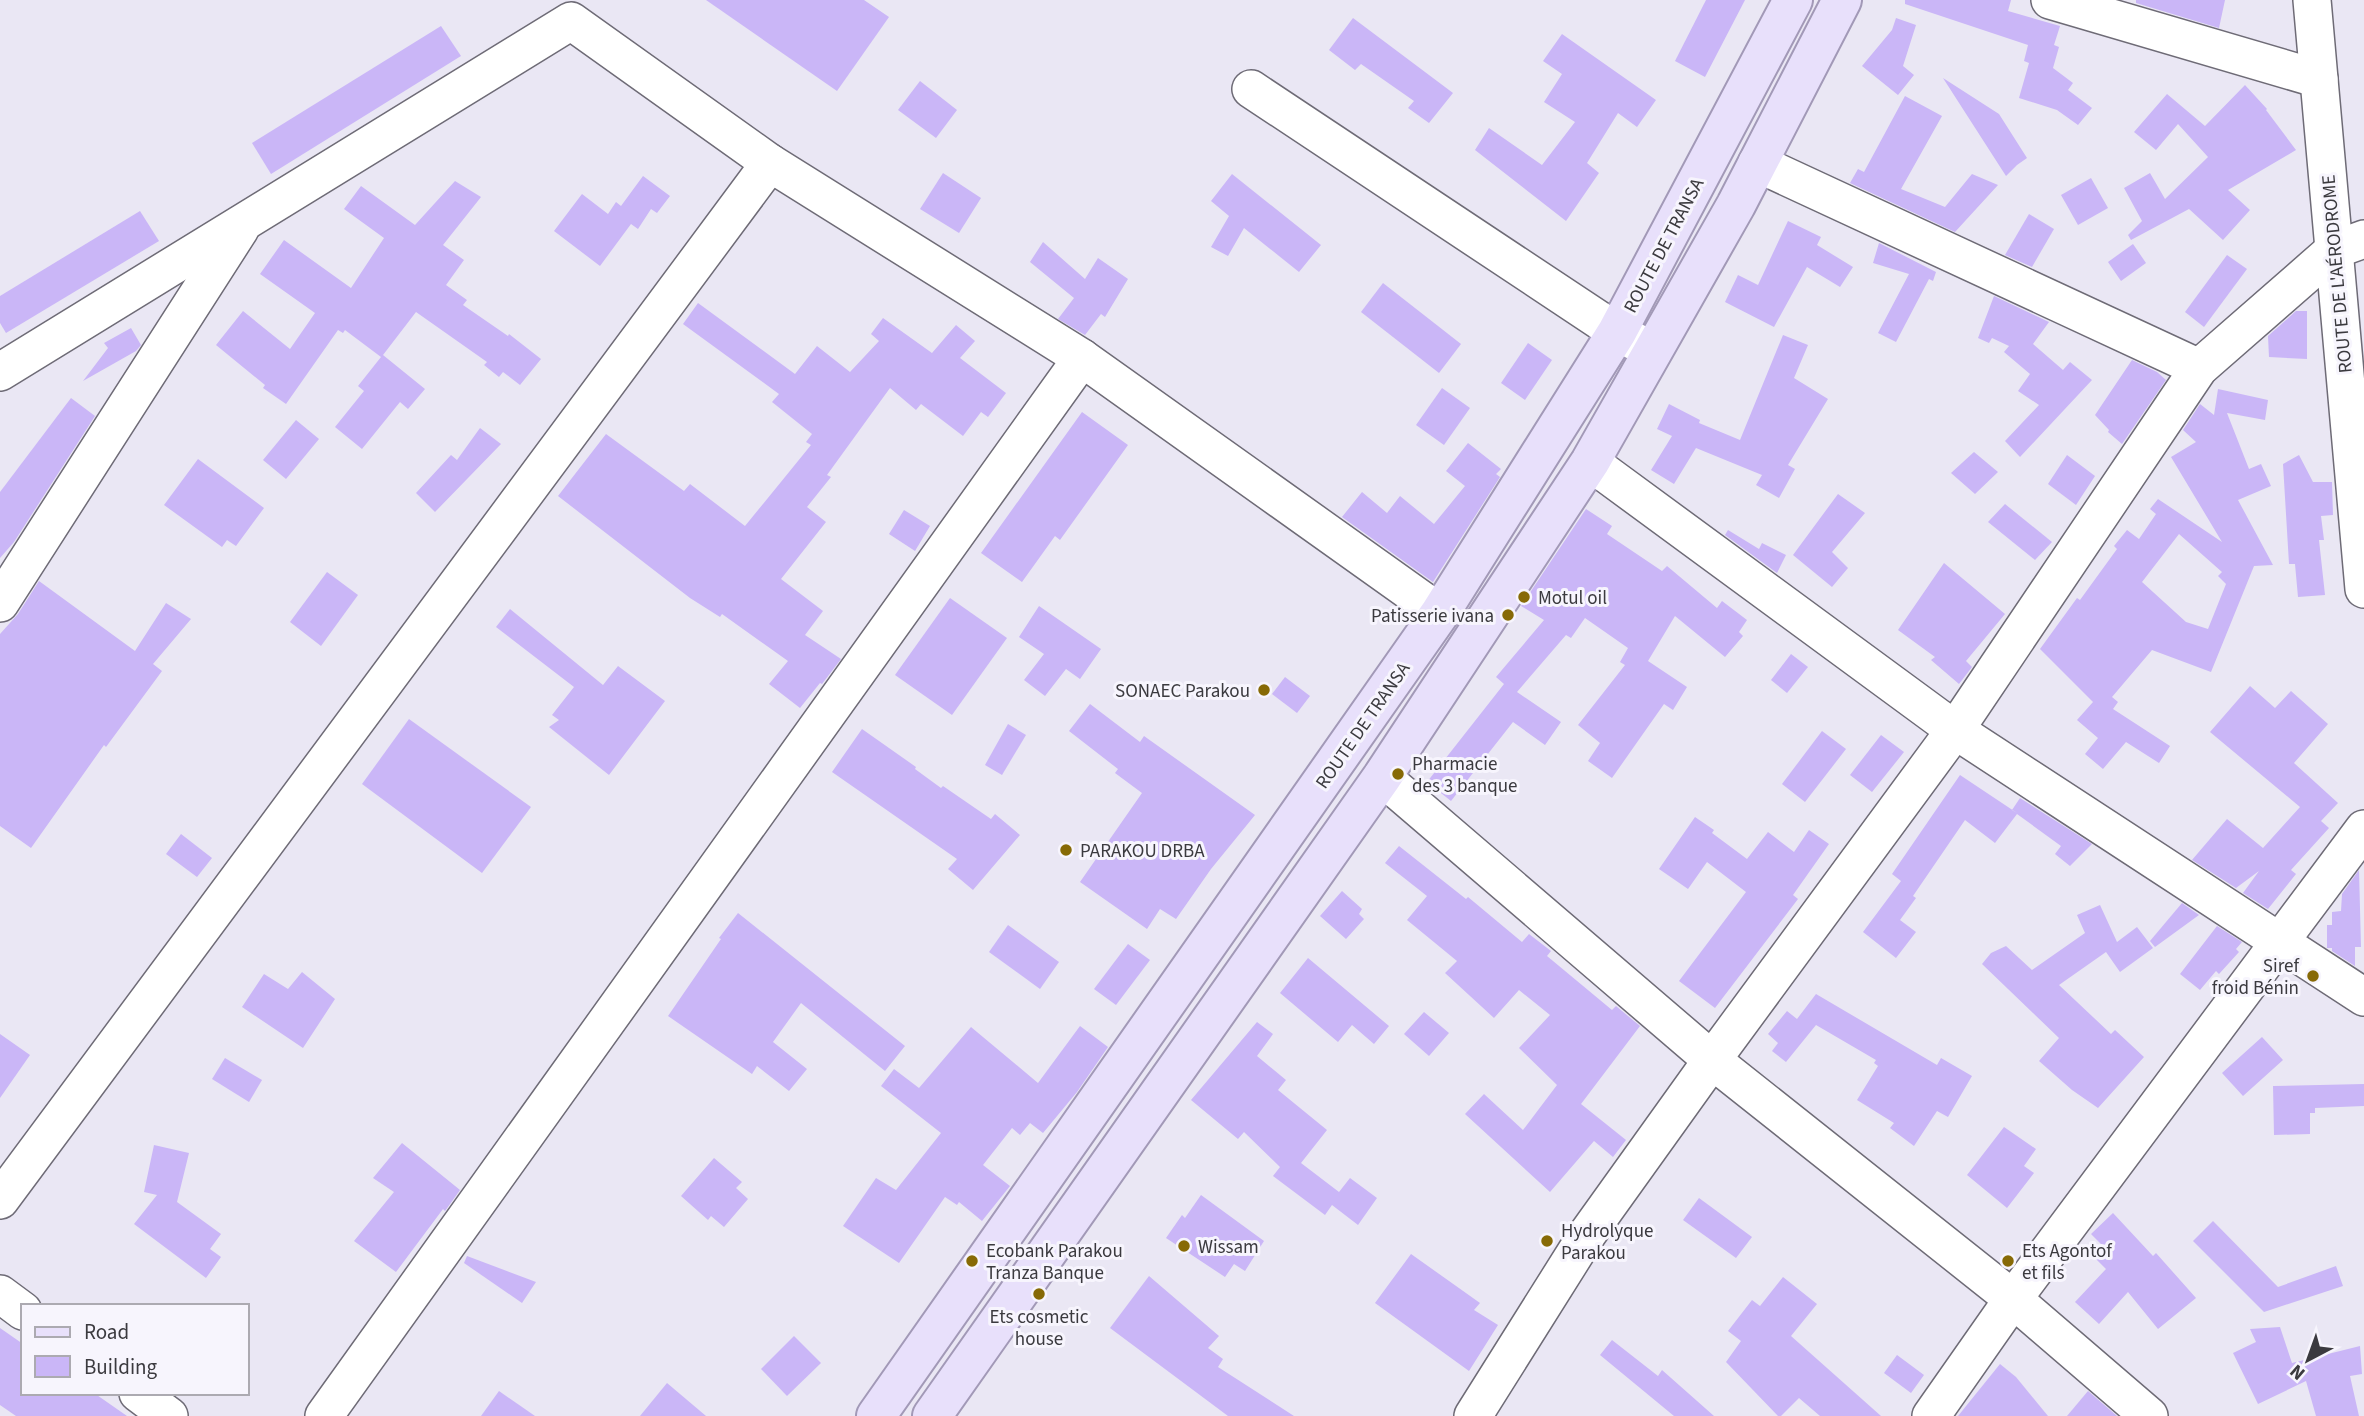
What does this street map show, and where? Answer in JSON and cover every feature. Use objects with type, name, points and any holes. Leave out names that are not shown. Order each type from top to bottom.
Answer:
[{"type":"main road","name":"ROUTE DE TRANSA","points":[[876,1416],[1440,613],[1617,332],[1793,0]]},
{"type":"main road","points":[[933,1416],[1382,776],[1590,463],[1736,205],[1842,0]]},
{"type":"street","points":[[2050,0],[2319,79]]},
{"type":"street","name":"ROUTE DE L'AÉRODROME","points":[[2312,0],[2319,79],[2349,245],[2364,589]]},
{"type":"street","points":[[0,372],[571,21],[770,163],[1082,358],[1440,613]]},
{"type":"street","points":[[1251,89],[1617,332],[1653,351]]},
{"type":"street","points":[[0,1200],[770,163]]},
{"type":"street","points":[[1757,163],[2199,368]]},
{"type":"street","points":[[0,603],[244,222]]},
{"type":"street","points":[[1473,1416],[1588,1233],[1955,730],[2199,368],[2349,245]]},
{"type":"street","points":[[324,1416],[1082,358]]},
{"type":"street","points":[[1590,463],[1955,730],[2364,997]]},
{"type":"street","points":[[1382,776],[1712,1060],[2013,1299],[2149,1416]]},
{"type":"street","points":[[1931,1416],[2013,1299],[2364,830]]},
{"type":"street","points":[[0,1294],[21,1310]]},
{"type":"street","points":[[141,1395],[169,1416]]},
{"type":"building","points":[[706,0],[864,0],[889,17],[837,91]]},
{"type":"building","points":[[1706,0],[1745,0],[1705,77],[1675,61]]},
{"type":"building","points":[[1905,0],[2011,0],[2008,11],[2060,26],[2054,45],[2059,47],[2053,68],[2073,83],[2068,90],[2092,108],[2078,125],[2057,110],[2019,98],[2029,63],[2024,61],[2028,45],[1905,4]]},
{"type":"building","points":[[2136,0],[2225,0],[2219,28],[2136,3]]},
{"type":"building","points":[[1353,18],[1453,93],[1429,123],[1408,108],[1414,101],[1361,64],[1355,70],[1329,50]]},
{"type":"building","points":[[1896,18],[1916,25],[1903,66],[1914,75],[1898,95],[1862,66],[1892,30]]},
{"type":"building","points":[[441,26],[461,56],[271,174],[252,143]]},
{"type":"building","points":[[1562,34],[1656,100],[1637,127],[1618,113],[1587,163],[1599,173],[1566,221],[1475,150],[1489,128],[1542,165],[1575,122],[1544,102],[1562,74],[1543,61]]},
{"type":"building","points":[[1943,78],[1999,114],[2027,158],[2006,176]]},
{"type":"building","points":[[920,81],[957,110],[936,138],[898,110]]},
{"type":"building","points":[[2245,85],[2267,109],[2296,150],[2228,190],[2250,210],[2223,240],[2189,209],[2131,240],[2128,235],[2142,221],[2124,188],[2150,173],[2165,199],[2208,157],[2178,124],[2156,150],[2134,132],[2167,94],[2205,126]]},
{"type":"building","points":[[1905,96],[1942,116],[1901,189],[1945,207],[1972,174],[1998,185],[1955,232],[1850,183],[1858,169],[1864,172]]},
{"type":"building","points":[[943,173],[981,198],[959,233],[920,209]]},
{"type":"building","points":[[1232,174],[1321,245],[1299,272],[1244,228],[1228,256],[1211,247],[1229,216],[1211,201]]},
{"type":"building","points":[[643,176],[670,196],[657,213],[651,209],[638,229],[631,224],[600,266],[554,231],[582,194],[608,214],[616,202],[621,206]]},
{"type":"building","points":[[2091,178],[2108,208],[2078,225],[2061,195]]},
{"type":"building","points":[[455,181],[481,197],[443,245],[464,260],[446,285],[467,300],[463,305],[508,336],[509,334],[541,359],[520,385],[503,372],[499,377],[484,365],[487,362],[416,312],[383,355],[425,389],[408,409],[400,402],[362,449],[335,427],[364,391],[358,386],[381,357],[345,330],[343,333],[338,330],[286,404],[263,388],[265,385],[216,345],[243,311],[290,349],[315,313],[260,274],[284,240],[351,288],[384,238],[344,209],[361,186],[415,225]]},
{"type":"building","points":[[140,211],[159,241],[6,333],[0,323],[0,296]]},
{"type":"building","points":[[2029,214],[2054,229],[2032,267],[2005,255]]},
{"type":"building","points":[[1788,221],[1821,237],[1817,245],[1853,267],[1840,287],[1807,267],[1774,327],[1725,302],[1738,275],[1758,285]]},
{"type":"building","points":[[1043,242],[1085,279],[1098,258],[1128,279],[1105,317],[1101,314],[1085,335],[1058,319],[1074,298],[1030,262]]},
{"type":"building","points":[[1879,243],[1936,272],[1933,281],[1929,279],[1896,342],[1878,333],[1909,274],[1873,263]]},
{"type":"building","points":[[2133,244],[2146,263],[2121,281],[2108,262]]},
{"type":"building","points":[[2227,255],[2247,269],[2204,327],[2185,312]]},
{"type":"building","points":[[1383,283],[1461,344],[1439,373],[1361,312]]},
{"type":"building","points":[[1994,296],[2049,322],[2033,344],[2063,370],[2070,362],[2092,380],[2020,457],[2005,441],[2039,405],[2018,391],[2030,374],[2004,352],[2009,346],[1992,338],[1989,343],[1978,338]]},
{"type":"building","points":[[698,303],[795,374],[817,346],[850,372],[879,341],[871,334],[883,318],[932,353],[956,325],[975,341],[960,358],[1006,393],[988,417],[981,412],[963,436],[921,404],[916,410],[890,388],[827,475],[831,477],[807,507],[826,522],[781,579],[823,611],[805,635],[841,659],[800,708],[769,684],[788,661],[722,614],[720,617],[690,598],[558,496],[606,434],[684,491],[690,484],[745,526],[811,445],[806,442],[812,434],[772,402],[779,394],[683,324]]},
{"type":"building","points":[[2296,311],[2307,311],[2307,359],[2269,357],[2268,336]]},
{"type":"building","points":[[131,328],[141,345],[136,351],[83,381],[108,348],[104,343]]},
{"type":"building","points":[[1783,335],[1808,345],[1794,378],[1828,399],[1788,465],[1795,469],[1779,498],[1756,485],[1762,475],[1696,448],[1674,484],[1651,470],[1672,436],[1657,429],[1669,404],[1700,420],[1699,423],[1740,440]]},
{"type":"building","points":[[1528,343],[1552,360],[1525,400],[1501,383]]},
{"type":"building","points":[[2132,360],[2157,372],[2166,380],[2122,444],[2095,415]]},
{"type":"building","points":[[1442,388],[1470,408],[1444,445],[1416,425]]},
{"type":"building","points":[[2218,389],[2268,400],[2265,420],[2227,413],[2249,469],[2261,464],[2271,486],[2238,500],[2273,565],[2254,566],[2211,672],[2152,650],[2112,697],[2118,702],[2113,709],[2170,746],[2159,763],[2126,742],[2103,769],[2085,754],[2098,738],[2077,720],[2093,702],[2040,649],[2077,598],[2080,600],[2117,549],[2114,546],[2127,530],[2139,539],[2156,514],[2150,509],[2158,499],[2222,542],[2171,457],[2196,442],[2183,430],[2200,404],[2214,415]],"holes":[[[2179,534],[2222,572],[2218,576],[2226,584],[2208,629],[2186,622],[2142,582]]]},
{"type":"building","points":[[71,398],[95,416],[14,542],[0,558],[0,492]]},
{"type":"building","points":[[1082,412],[1128,445],[1060,540],[1055,536],[1022,582],[981,553]]},
{"type":"building","points":[[296,420],[319,439],[286,479],[263,460]]},
{"type":"building","points":[[480,428],[501,444],[435,512],[416,493],[451,455],[457,460]]},
{"type":"building","points":[[1468,443],[1501,469],[1496,474],[1500,477],[1433,582],[1342,517],[1362,492],[1387,513],[1400,496],[1434,524],[1465,486],[1446,471]]},
{"type":"building","points":[[1974,452],[1998,472],[1975,494],[1951,473]]},
{"type":"building","points":[[2067,455],[2095,476],[2076,505],[2048,484]]},
{"type":"building","points":[[2299,455],[2313,482],[2332,482],[2333,515],[2321,516],[2324,540],[2319,540],[2325,595],[2298,597],[2295,564],[2289,564],[2283,464]]},
{"type":"building","points":[[198,459],[264,508],[236,546],[227,540],[222,547],[164,505]]},
{"type":"building","points":[[1838,494],[1865,513],[1832,552],[1848,568],[1832,587],[1793,555]]},
{"type":"building","points":[[2005,504],[2052,542],[2035,560],[1988,522]]},
{"type":"building","points":[[1586,509],[1612,526],[1607,534],[1662,571],[1667,566],[1717,608],[1722,601],[1747,620],[1739,632],[1743,636],[1725,657],[1675,616],[1648,661],[1687,687],[1673,710],[1664,704],[1612,778],[1588,761],[1600,743],[1578,725],[1625,665],[1620,662],[1628,648],[1585,618],[1571,638],[1566,635],[1517,692],[1561,722],[1545,745],[1513,722],[1451,801],[1427,782],[1504,684],[1496,677],[1544,620],[1521,606]]},
{"type":"building","points":[[904,510],[930,526],[915,551],[889,534]]},
{"type":"building","points":[[1728,530],[1759,549],[1762,543],[1786,555],[1777,573],[1725,535]]},
{"type":"building","points":[[1944,563],[2005,614],[1966,661],[1972,667],[1959,684],[1931,660],[1935,657],[1898,630]]},
{"type":"building","points":[[327,572],[358,595],[321,646],[290,622]]},
{"type":"building","points":[[39,581],[135,651],[166,603],[191,619],[153,664],[162,671],[106,747],[104,745],[31,848],[0,826],[0,634],[18,614]]},
{"type":"building","points":[[950,598],[1007,638],[952,715],[895,675]]},
{"type":"building","points":[[1039,606],[1101,649],[1080,679],[1066,669],[1045,696],[1024,680],[1044,654],[1019,637]]},
{"type":"building","points":[[510,609],[603,685],[618,666],[665,701],[609,775],[549,727],[559,720],[552,715],[574,687],[496,627]]},
{"type":"building","points":[[1791,654],[1808,667],[1787,693],[1771,680]]},
{"type":"building","points":[[1285,677],[1310,696],[1297,713],[1272,694]]},
{"type":"building","points":[[2250,686],[2275,708],[2291,691],[2328,724],[2294,763],[2338,803],[2321,821],[2329,828],[2291,870],[2296,874],[2268,909],[2243,893],[2259,871],[2236,888],[2192,860],[2227,819],[2263,848],[2300,807],[2210,732]]},
{"type":"building","points":[[1090,704],[1140,742],[1144,736],[1255,815],[1211,869],[1176,919],[1160,909],[1147,929],[1080,882],[1142,793],[1115,773],[1118,769],[1069,731]]},
{"type":"building","points":[[409,719],[531,807],[482,873],[362,784]]},
{"type":"building","points":[[1008,724],[1026,735],[1002,775],[985,765]]},
{"type":"building","points":[[862,729],[941,788],[943,786],[991,819],[995,814],[1020,835],[973,890],[948,869],[957,859],[832,772]]},
{"type":"building","points":[[1822,731],[1846,749],[1805,802],[1782,784]]},
{"type":"building","points":[[1881,735],[1904,752],[1872,792],[1850,775]]},
{"type":"building","points":[[1960,775],[2012,810],[2020,798],[2092,844],[2070,866],[2055,854],[2061,846],[2017,814],[1995,843],[1965,820],[1913,896],[1916,898],[1900,920],[1916,932],[1896,958],[1863,932],[1901,881],[1892,874]]},
{"type":"building","points":[[1695,817],[1747,859],[1768,832],[1794,852],[1809,830],[1829,844],[1793,895],[1798,899],[1715,1008],[1679,981],[1746,892],[1707,862],[1688,889],[1659,869]]},
{"type":"building","points":[[181,834],[212,858],[197,877],[166,854]]},
{"type":"building","points":[[1399,846],[1466,899],[1468,897],[1522,942],[1529,934],[1551,951],[1547,956],[1612,1010],[1616,1006],[1640,1026],[1581,1104],[1626,1140],[1613,1157],[1594,1141],[1550,1192],[1465,1114],[1484,1094],[1523,1130],[1557,1085],[1519,1048],[1550,1015],[1519,990],[1494,1018],[1445,973],[1457,961],[1407,920],[1427,896],[1385,863]]},
{"type":"building","points":[[2359,870],[2361,947],[2355,947],[2355,966],[2332,951],[2332,948],[2327,948],[2327,925],[2332,925],[2332,912],[2341,911],[2342,894]]},
{"type":"building","points":[[1342,891],[1362,909],[1359,914],[1364,919],[1346,939],[1320,916]]},
{"type":"building","points":[[2182,903],[2199,915],[2155,947],[2150,941]]},
{"type":"building","points":[[2100,905],[2117,942],[2137,927],[2153,948],[2120,972],[2106,952],[2059,985],[2111,1034],[2115,1030],[2144,1057],[2098,1108],[2072,1090],[2039,1061],[2059,1038],[1982,964],[1991,953],[2006,946],[2032,970],[2085,933],[2077,915]]},
{"type":"building","points":[[738,913],[905,1046],[885,1071],[801,1003],[773,1042],[807,1069],[789,1091],[757,1066],[752,1074],[668,1016]]},
{"type":"building","points":[[1008,925],[1059,962],[1040,989],[989,952]]},
{"type":"building","points":[[2217,926],[2242,942],[2236,949],[2239,952],[2219,974],[2216,971],[2200,990],[2180,974]]},
{"type":"building","points":[[1128,944],[1150,960],[1116,1005],[1094,989]]},
{"type":"building","points":[[1308,958],[1389,1026],[1374,1044],[1352,1025],[1338,1042],[1280,993]]},
{"type":"building","points":[[302,972],[335,999],[303,1048],[242,1007],[264,974],[288,989]]},
{"type":"building","points":[[1816,994],[1937,1065],[1941,1058],[1972,1076],[1948,1117],[1937,1111],[1914,1146],[1890,1128],[1894,1123],[1857,1100],[1878,1066],[1874,1063],[1876,1060],[1816,1025],[1786,1062],[1772,1051],[1778,1043],[1768,1034],[1787,1011],[1797,1019]]},
{"type":"building","points":[[1424,1012],[1449,1033],[1429,1056],[1404,1034]]},
{"type":"building","points":[[1257,1022],[1273,1034],[1257,1056],[1286,1080],[1278,1090],[1327,1130],[1301,1163],[1339,1192],[1350,1178],[1377,1198],[1358,1225],[1332,1205],[1325,1215],[1273,1176],[1280,1167],[1244,1132],[1238,1139],[1191,1100]]},
{"type":"building","points":[[1080,1026],[1108,1047],[1077,1092],[1043,1133],[1030,1123],[1020,1135],[1012,1128],[983,1165],[1010,1186],[982,1221],[959,1202],[957,1205],[945,1197],[899,1263],[843,1226],[876,1178],[896,1190],[941,1133],[881,1086],[894,1069],[919,1088],[971,1027],[1038,1083]]},
{"type":"building","points":[[0,1034],[30,1055],[0,1098]]},
{"type":"building","points":[[2262,1037],[2283,1060],[2243,1096],[2222,1073]]},
{"type":"building","points":[[225,1058],[262,1080],[249,1102],[212,1079]]},
{"type":"building","points":[[2364,1084],[2364,1106],[2315,1108],[2315,1113],[2310,1113],[2310,1134],[2274,1135],[2273,1086]]},
{"type":"building","points":[[2004,1127],[2036,1149],[2024,1166],[2034,1173],[2007,1208],[1967,1175]]},
{"type":"building","points":[[402,1143],[460,1190],[396,1272],[354,1241],[394,1192],[373,1178]]},
{"type":"building","points":[[154,1145],[189,1153],[177,1202],[221,1234],[210,1249],[221,1257],[206,1278],[134,1224],[157,1195],[144,1192]]},
{"type":"building","points":[[714,1158],[742,1182],[736,1188],[748,1199],[724,1227],[711,1216],[708,1220],[681,1196]]},
{"type":"building","points":[[1201,1195],[1264,1241],[1245,1271],[1234,1264],[1225,1277],[1166,1238],[1182,1215],[1185,1218]]},
{"type":"building","points":[[1699,1198],[1752,1237],[1736,1258],[1683,1220]]},
{"type":"building","points":[[2113,1213],[2153,1256],[2156,1253],[2196,1298],[2158,1329],[2128,1292],[2099,1324],[2075,1302],[2106,1269],[2093,1256],[2103,1246],[2091,1234]]},
{"type":"building","points":[[2213,1221],[2278,1287],[2336,1266],[2343,1286],[2264,1312],[2193,1241]]},
{"type":"building","points":[[1411,1254],[1480,1303],[1474,1310],[1498,1325],[1469,1371],[1375,1303]]},
{"type":"building","points":[[467,1256],[536,1282],[522,1303],[464,1263]]},
{"type":"building","points":[[1149,1276],[1219,1336],[1208,1348],[1223,1359],[1218,1367],[1294,1416],[1228,1416],[1110,1328]]},
{"type":"building","points":[[1783,1277],[1817,1304],[1791,1336],[1881,1416],[1820,1416],[1799,1398],[1778,1416],[1726,1362],[1741,1341],[1728,1331],[1752,1300],[1760,1306]]},
{"type":"building","points":[[2280,1327],[2292,1363],[2360,1346],[2362,1374],[2350,1376],[2359,1416],[2316,1416],[2306,1381],[2258,1404],[2233,1353],[2256,1342],[2250,1329]]},
{"type":"building","points":[[0,1328],[21,1343],[21,1395],[97,1395],[127,1416],[16,1416],[0,1405]]},
{"type":"building","points":[[794,1336],[821,1363],[787,1396],[761,1369]]},
{"type":"building","points":[[1612,1340],[1658,1376],[1662,1370],[1714,1416],[1674,1416],[1600,1355]]},
{"type":"building","points":[[1897,1355],[1924,1375],[1911,1393],[1884,1373]]},
{"type":"building","points":[[2000,1364],[2016,1377],[2048,1416],[1958,1416]]},
{"type":"building","points":[[667,1383],[706,1416],[640,1416]]},
{"type":"building","points":[[499,1391],[535,1416],[481,1416]]},
{"type":"building","points":[[2088,1391],[2117,1416],[2067,1416]]},
{"type":"place","name":"Motul oil","points":[[1524,597]]},
{"type":"place","name":"Patisserie ivana","points":[[1508,615]]},
{"type":"place","name":"SONAEC Parakou","points":[[1264,690]]},
{"type":"place","name":"Pharmacie des 3 banque","points":[[1398,774]]},
{"type":"place","name":"PARAKOU DRBA","points":[[1066,850]]},
{"type":"place","name":"Siref froid Bénin","points":[[2313,976]]},
{"type":"place","name":"Hydrolyque Parakou","points":[[1547,1241]]},
{"type":"place","name":"Wissam","points":[[1184,1246]]},
{"type":"place","name":"Ecobank Parakou Tranza Banque","points":[[972,1261]]},
{"type":"place","name":"Ets Agontof et fils","points":[[2008,1261]]},
{"type":"place","name":"Ets cosmetic house","points":[[1039,1294]]}]
